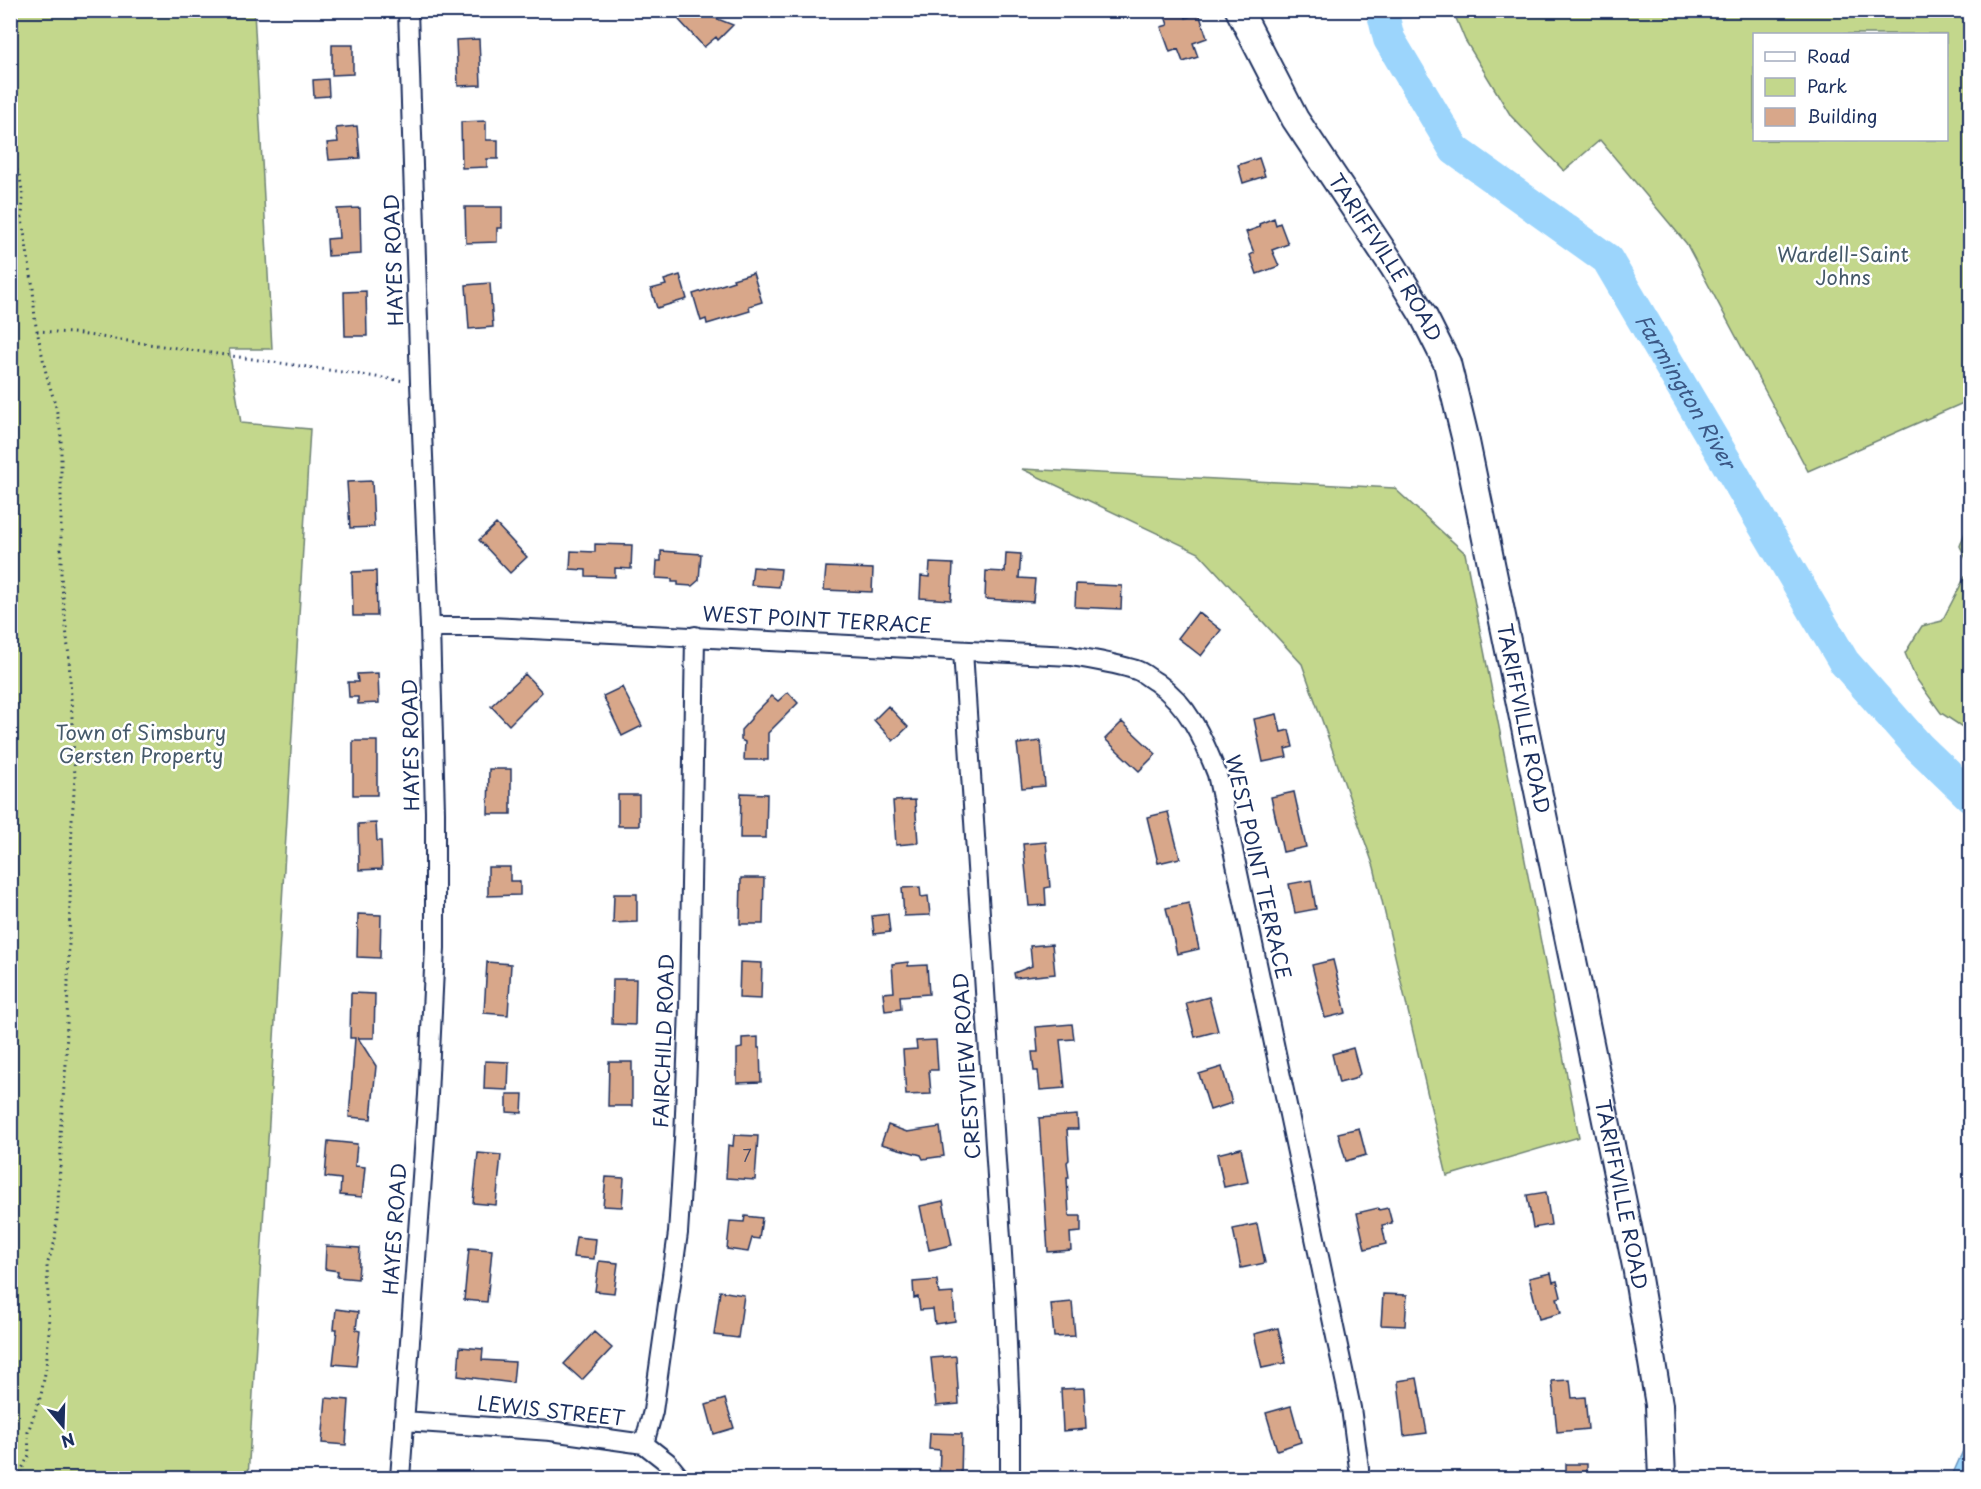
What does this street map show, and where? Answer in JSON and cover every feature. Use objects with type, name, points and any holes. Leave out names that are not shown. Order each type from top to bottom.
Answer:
[{"type":"main road","name":"TARIFFVILLE ROAD","points":[[1239,10],[1295,119],[1393,266],[1423,315],[1447,363],[1465,436],[1636,1266],[1659,1405],[1662,1479]]},
{"type":"street","name":"HAYES ROAD","points":[[400,1479],[427,1106],[435,948],[435,812],[430,627],[408,10]]},
{"type":"street","name":"WEST POINT TERRACE","points":[[430,627],[490,627],[695,636],[1071,656],[1138,670],[1165,689],[1187,710],[1204,739],[1220,784],[1352,1408],[1359,1479]]},
{"type":"street","name":"FAIRCHILD ROAD","points":[[644,1444],[654,1411],[679,1222],[689,1008],[695,636]]},
{"type":"street","name":"CRESTVIEW ROAD","points":[[963,651],[1005,1300],[1010,1410],[1010,1479]]},
{"type":"street","name":"LEWIS STREET","points":[[404,1421],[551,1431],[644,1444],[667,1462],[680,1479]]},
{"type":"path","points":[[10,153],[20,178],[22,219],[33,288],[34,313],[61,435],[61,576],[69,658],[75,777],[59,1195],[55,1241],[47,1265],[49,1331],[41,1395],[28,1432],[29,1455],[21,1471],[21,1479]]},
{"type":"path","points":[[37,331],[73,333],[420,383]]},
{"type":"green space","name":"Town of Simsbury Gersten Property","points":[[10,11],[254,11],[272,349],[229,349],[241,423],[310,429],[248,1478],[11,1478]]},
{"type":"green space","name":"Wardell-Saint Johns","points":[[1453,11],[1970,11],[1970,400],[1808,471],[1686,243],[1600,140],[1564,171],[1511,116],[1465,40]]},
{"type":"green space","points":[[1022,469],[1394,488],[1465,553],[1579,1137],[1447,1176],[1374,867],[1302,664],[1199,553]]},
{"type":"green space","points":[[1970,519],[1970,567],[1960,546]]},
{"type":"green space","points":[[1970,567],[1970,732],[1941,713],[1915,677],[1905,653],[1922,626],[1942,621]]},
{"type":"water","points":[[1970,1435],[1970,1478],[1951,1478]]},
{"type":"building","points":[[689,10],[695,10],[733,25],[718,40],[716,37],[704,47],[679,20]]},
{"type":"building","points":[[1163,10],[1183,10],[1186,18],[1199,13],[1207,38],[1193,43],[1198,57],[1183,62],[1178,49],[1170,52],[1161,27],[1168,25]]},
{"type":"building","points":[[479,39],[481,85],[458,86],[456,40]]},
{"type":"building","points":[[332,45],[353,45],[353,74],[332,75]]},
{"type":"building","points":[[328,79],[329,96],[314,97],[313,80]]},
{"type":"building","points":[[486,121],[486,140],[498,140],[498,159],[487,159],[487,167],[462,168],[461,122]]},
{"type":"building","points":[[357,126],[360,158],[329,160],[327,143],[338,142],[336,128]]},
{"type":"building","points":[[1259,158],[1265,176],[1243,183],[1238,165]]},
{"type":"building","points":[[465,207],[502,207],[502,228],[497,228],[497,242],[466,243]]},
{"type":"building","points":[[360,208],[361,254],[328,256],[327,239],[339,238],[337,209]]},
{"type":"building","points":[[1274,218],[1276,225],[1280,223],[1288,244],[1272,250],[1279,266],[1257,274],[1250,255],[1254,253],[1246,232]]},
{"type":"building","points":[[753,273],[762,302],[749,306],[750,311],[707,324],[706,319],[701,321],[693,294]]},
{"type":"building","points":[[680,275],[687,299],[657,308],[651,289],[666,285],[664,280]]},
{"type":"building","points":[[490,283],[493,327],[469,329],[466,285]]},
{"type":"building","points":[[366,291],[367,336],[345,336],[344,292]]},
{"type":"building","points":[[372,481],[374,527],[350,528],[347,482]]},
{"type":"building","points":[[496,524],[527,557],[510,573],[479,540]]},
{"type":"building","points":[[595,544],[632,545],[631,569],[615,568],[615,577],[586,576],[586,570],[570,569],[571,551],[595,552]]},
{"type":"building","points":[[661,551],[701,554],[699,580],[692,586],[678,585],[678,582],[672,582],[672,579],[656,578],[657,561],[661,561]]},
{"type":"building","points":[[1006,553],[1021,554],[1019,578],[1035,579],[1033,602],[985,599],[986,571],[1005,572]]},
{"type":"building","points":[[930,563],[953,564],[951,600],[920,598],[921,576],[929,577]]},
{"type":"building","points":[[753,567],[781,569],[779,587],[751,585]]},
{"type":"building","points":[[826,567],[873,569],[872,592],[824,590]]},
{"type":"building","points":[[376,571],[377,616],[353,616],[352,572]]},
{"type":"building","points":[[1076,584],[1122,586],[1121,609],[1075,607]]},
{"type":"building","points":[[1198,612],[1221,630],[1201,656],[1178,638]]},
{"type":"building","points":[[378,673],[379,703],[358,704],[358,697],[349,697],[348,682],[358,682],[357,674]]},
{"type":"building","points":[[525,674],[542,692],[509,725],[491,706]]},
{"type":"building","points":[[622,687],[642,726],[622,736],[603,696]]},
{"type":"building","points":[[788,692],[798,703],[768,733],[768,760],[744,760],[745,742],[741,740],[741,730],[772,696],[778,701]]},
{"type":"building","points":[[888,706],[908,727],[893,741],[874,720]]},
{"type":"building","points":[[1277,714],[1281,732],[1289,730],[1293,747],[1285,749],[1287,757],[1263,762],[1254,719]]},
{"type":"building","points":[[1122,722],[1156,754],[1139,771],[1105,739]]},
{"type":"building","points":[[353,741],[377,741],[377,795],[353,795]]},
{"type":"building","points":[[1041,741],[1045,786],[1022,788],[1017,744]]},
{"type":"building","points":[[489,769],[511,769],[511,814],[488,814]]},
{"type":"building","points":[[1294,792],[1306,847],[1283,852],[1271,797]]},
{"type":"building","points":[[741,793],[767,794],[766,838],[740,838]]},
{"type":"building","points":[[618,795],[639,795],[639,826],[618,826]]},
{"type":"building","points":[[915,800],[918,843],[896,845],[893,801]]},
{"type":"building","points":[[1168,812],[1180,858],[1158,863],[1147,817]]},
{"type":"building","points":[[376,823],[377,841],[381,841],[382,869],[359,870],[358,824]]},
{"type":"building","points":[[1046,842],[1050,887],[1045,888],[1046,905],[1029,906],[1023,844]]},
{"type":"building","points":[[488,867],[510,867],[510,881],[520,881],[520,895],[488,896]]},
{"type":"building","points":[[741,878],[764,878],[763,924],[740,924]]},
{"type":"building","points":[[1311,880],[1316,909],[1295,913],[1289,884]]},
{"type":"building","points":[[920,887],[921,897],[928,896],[930,915],[904,916],[902,888]]},
{"type":"building","points":[[614,894],[637,894],[637,922],[613,923]]},
{"type":"building","points":[[1189,903],[1199,949],[1177,954],[1166,908]]},
{"type":"building","points":[[358,914],[381,915],[380,958],[357,957]]},
{"type":"building","points":[[888,914],[890,932],[874,934],[872,916]]},
{"type":"building","points":[[1052,944],[1055,974],[1015,978],[1014,973],[1032,966],[1030,946]]},
{"type":"building","points":[[1333,960],[1346,1013],[1325,1018],[1312,965]]},
{"type":"building","points":[[487,962],[511,964],[508,1015],[484,1013]]},
{"type":"building","points":[[740,962],[762,963],[761,999],[739,998]]},
{"type":"building","points":[[908,962],[908,966],[927,965],[929,994],[900,996],[901,1009],[885,1011],[883,993],[894,992],[892,964]]},
{"type":"building","points":[[613,979],[636,979],[635,1025],[612,1024]]},
{"type":"building","points":[[351,993],[375,994],[374,1038],[358,1038],[376,1066],[371,1119],[349,1117],[355,1038],[350,1038]]},
{"type":"building","points":[[1209,997],[1218,1031],[1195,1037],[1186,1003]]},
{"type":"building","points":[[1072,1024],[1074,1039],[1060,1040],[1065,1088],[1040,1090],[1038,1071],[1034,1071],[1032,1052],[1038,1052],[1036,1027]]},
{"type":"building","points":[[758,1037],[761,1082],[737,1083],[737,1049],[742,1048],[742,1038]]},
{"type":"building","points":[[936,1040],[938,1070],[929,1070],[931,1094],[906,1095],[903,1050],[917,1049],[916,1041]]},
{"type":"building","points":[[1353,1048],[1360,1074],[1354,1079],[1339,1083],[1332,1054]]},
{"type":"building","points":[[485,1061],[509,1062],[508,1090],[484,1089]]},
{"type":"building","points":[[609,1062],[632,1062],[632,1106],[608,1106]]},
{"type":"building","points":[[1222,1067],[1232,1103],[1210,1110],[1199,1074]]},
{"type":"building","points":[[507,1094],[523,1094],[522,1113],[507,1112]]},
{"type":"building","points":[[1077,1115],[1078,1129],[1067,1129],[1069,1178],[1067,1178],[1069,1216],[1081,1216],[1081,1232],[1070,1233],[1071,1250],[1048,1252],[1039,1118]]},
{"type":"building","points":[[888,1125],[907,1132],[940,1127],[944,1156],[923,1159],[921,1155],[881,1144]]},
{"type":"building","points":[[1359,1128],[1366,1155],[1346,1161],[1338,1133]]},
{"type":"building","points":[[734,1135],[758,1136],[755,1180],[726,1178],[728,1145],[733,1146]]},
{"type":"building","points":[[328,1141],[357,1144],[355,1166],[365,1167],[362,1197],[340,1195],[341,1179],[325,1177]]},
{"type":"building","points":[[1241,1148],[1248,1182],[1224,1187],[1217,1154]]},
{"type":"building","points":[[478,1153],[501,1155],[496,1205],[473,1203]]},
{"type":"building","points":[[606,1177],[624,1178],[622,1207],[603,1206]]},
{"type":"building","points":[[1546,1192],[1551,1225],[1533,1228],[1527,1195]]},
{"type":"building","points":[[943,1201],[952,1245],[929,1250],[920,1206]]},
{"type":"building","points":[[1378,1208],[1379,1210],[1388,1208],[1392,1223],[1382,1225],[1386,1244],[1365,1249],[1357,1213]]},
{"type":"building","points":[[745,1216],[762,1218],[759,1239],[752,1238],[748,1252],[727,1249],[730,1221],[744,1222]]},
{"type":"building","points":[[1257,1224],[1265,1263],[1241,1268],[1233,1229]]},
{"type":"building","points":[[576,1237],[596,1239],[594,1259],[573,1257]]},
{"type":"building","points":[[326,1246],[360,1248],[358,1279],[337,1277],[338,1271],[325,1269]]},
{"type":"building","points":[[469,1248],[492,1250],[487,1302],[464,1300]]},
{"type":"building","points":[[599,1261],[618,1263],[614,1293],[595,1291]]},
{"type":"building","points":[[1551,1273],[1553,1282],[1557,1281],[1561,1297],[1557,1298],[1561,1313],[1539,1319],[1529,1278]]},
{"type":"building","points":[[937,1280],[939,1294],[953,1293],[955,1321],[935,1324],[933,1309],[920,1310],[918,1297],[914,1298],[913,1282]]},
{"type":"building","points":[[720,1291],[744,1295],[738,1338],[714,1335]]},
{"type":"building","points":[[1383,1294],[1407,1295],[1405,1326],[1381,1325]]},
{"type":"building","points":[[1072,1302],[1075,1336],[1054,1337],[1051,1304]]},
{"type":"building","points":[[336,1309],[358,1312],[356,1330],[360,1331],[356,1366],[333,1364],[337,1329],[334,1329]]},
{"type":"building","points":[[1278,1328],[1286,1363],[1262,1368],[1254,1334]]},
{"type":"building","points":[[594,1332],[612,1348],[582,1380],[564,1364]]},
{"type":"building","points":[[460,1347],[483,1349],[482,1360],[515,1362],[513,1383],[458,1376]]},
{"type":"building","points":[[956,1356],[959,1404],[936,1406],[931,1358]]},
{"type":"building","points":[[1417,1378],[1427,1433],[1404,1436],[1398,1381]]},
{"type":"building","points":[[1570,1380],[1572,1398],[1585,1397],[1588,1429],[1557,1432],[1552,1381]]},
{"type":"building","points":[[1084,1388],[1086,1429],[1063,1431],[1061,1389]]},
{"type":"building","points":[[326,1398],[349,1400],[346,1445],[322,1443]]},
{"type":"building","points":[[725,1399],[734,1428],[714,1434],[706,1405]]},
{"type":"building","points":[[1291,1406],[1301,1442],[1277,1450],[1266,1413]]},
{"type":"building","points":[[930,1433],[962,1434],[961,1479],[939,1479],[940,1450],[929,1449]]},
{"type":"building","points":[[1566,1464],[1587,1464],[1587,1479],[1566,1479]]},
{"type":"waterway","name":"Farmington River","points":[[1382,10],[1389,39],[1455,150],[1607,259],[1844,662],[1919,747],[1970,796]]}]
